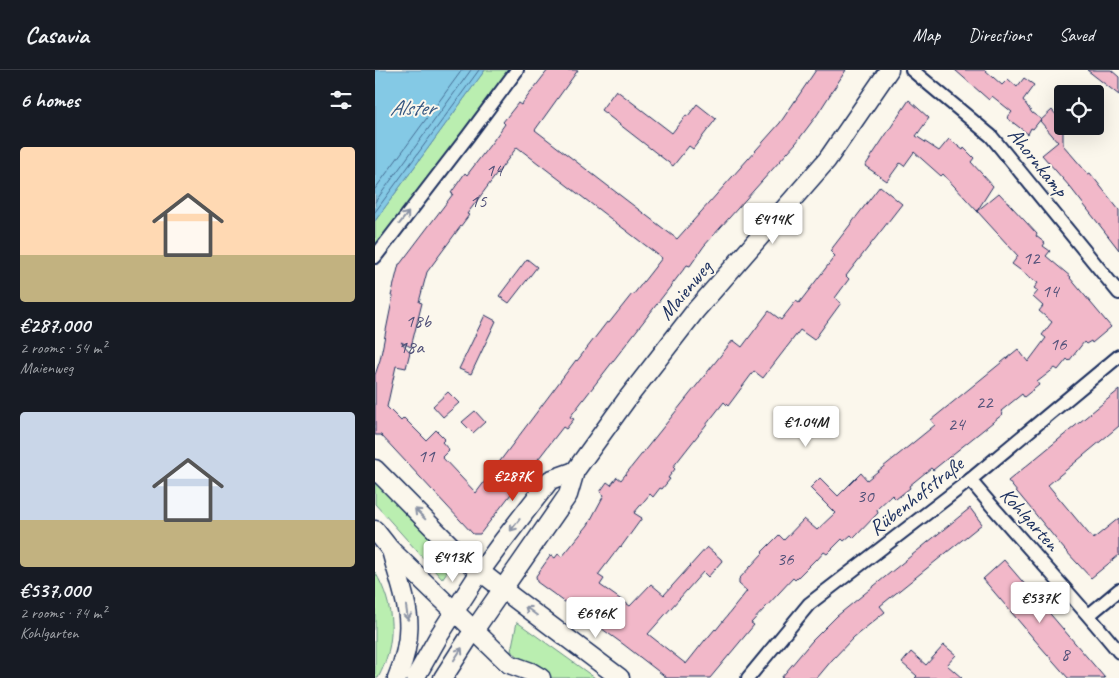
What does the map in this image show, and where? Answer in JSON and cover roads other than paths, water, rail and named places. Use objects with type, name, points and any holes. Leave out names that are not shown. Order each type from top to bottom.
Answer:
[{"type":"main road","name":"Maienweg","points":[[443,678],[568,494],[575,471],[627,399],[696,310],[827,160],[889,70]]},
{"type":"main road","points":[[375,469],[463,558],[601,662],[615,676]]},
{"type":"main road","points":[[415,678],[440,634],[480,572],[550,480],[575,471]]},
{"type":"main road","points":[[375,530],[391,549],[514,671],[531,672],[541,678]]},
{"type":"main road","points":[[391,549],[408,617],[405,658],[397,678]]},
{"type":"street","points":[[375,257],[517,70]]},
{"type":"street","name":"Ahornkamp","points":[[912,70],[991,136],[1119,294]]},
{"type":"street","name":"Rübenhofstraße","points":[[748,678],[809,604],[970,480],[1119,356]]},
{"type":"street","name":"Kohlgarten","points":[[970,480],[1089,615],[1119,652]]},
{"type":"street","points":[[1089,615],[1119,590]]},
{"type":"water","name":"Alster","points":[[375,70],[485,70],[375,221]]}]
